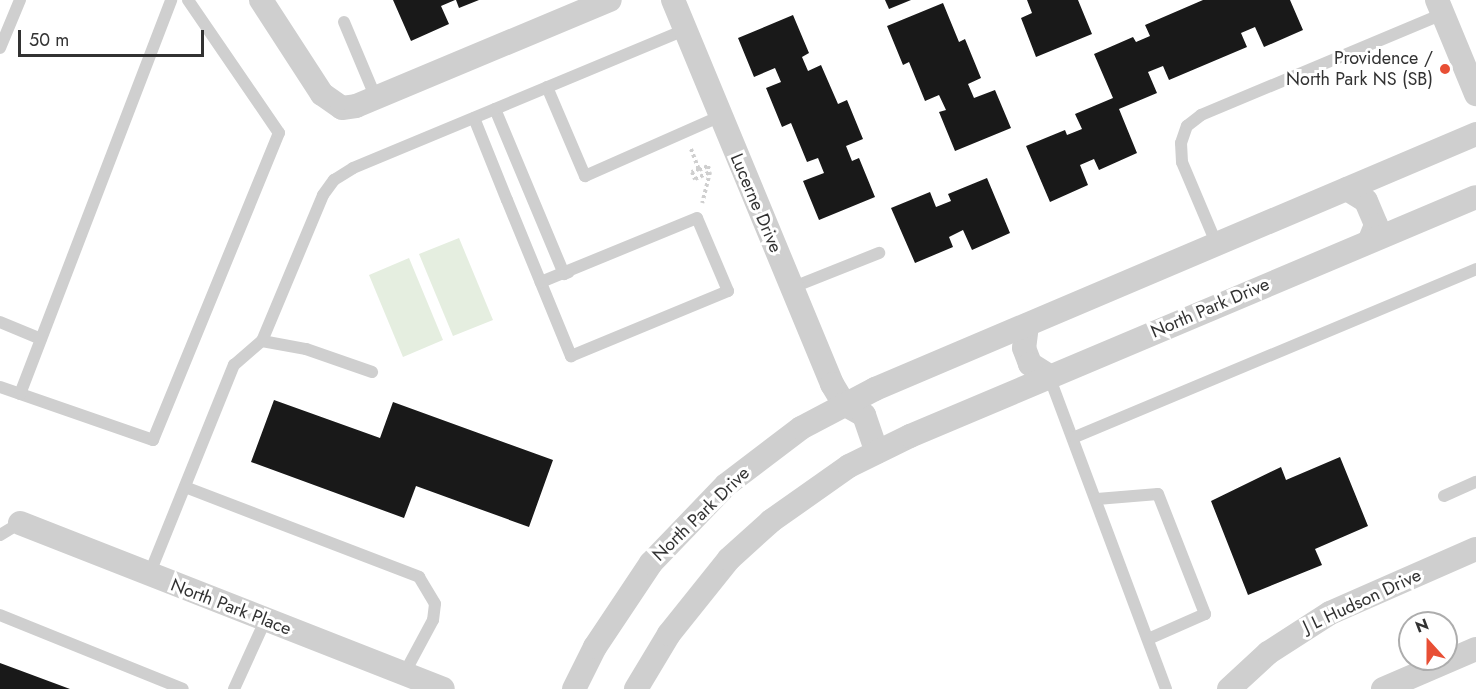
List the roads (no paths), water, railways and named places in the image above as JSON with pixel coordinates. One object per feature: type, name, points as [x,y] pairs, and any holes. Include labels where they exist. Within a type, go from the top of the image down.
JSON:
[{"type":"street","points":[[261,0],[332,104],[342,108],[356,106],[376,98],[610,0]]},
{"type":"street","name":"Lucerne Drive","points":[[674,0],[719,117],[791,288],[844,404]]},
{"type":"street","points":[[1440,7],[1476,94]]},
{"type":"street","name":"North Park Drive","points":[[574,689],[621,605],[651,563],[686,523],[761,456],[844,404],[1476,134]]},
{"type":"street","points":[[1347,189],[1366,201],[1376,225],[1370,240]]},
{"type":"street","name":"North Park Drive","points":[[636,689],[669,634],[729,559],[816,487],[877,452],[1049,376],[1476,196]]},
{"type":"street","points":[[1027,325],[1024,348],[1030,364],[1049,376]]},
{"type":"street","points":[[844,404],[864,415],[877,452]]},
{"type":"street","name":"North Park Place","points":[[10,529],[149,575],[443,689]]},
{"type":"street","name":"J L Hudson Drive","points":[[1229,689],[1268,653],[1314,622],[1476,549]]},
{"type":"street","points":[[1383,689],[1411,682],[1476,649]]},
{"type":"lane","points":[[0,48],[20,0]]},
{"type":"lane","points":[[20,394],[171,0]]},
{"type":"lane","points":[[0,387],[153,440],[279,133],[188,0]]},
{"type":"lane","points":[[1217,245],[1182,162],[1181,143],[1187,126],[1201,115],[1440,7]]},
{"type":"lane","points":[[344,22],[376,98]]},
{"type":"lane","points":[[149,575],[234,365],[262,341],[323,195],[334,180],[495,109],[684,30]]},
{"type":"lane","points":[[547,87],[585,176],[719,117]]},
{"type":"lane","points":[[495,109],[564,274]]},
{"type":"lane","points":[[474,118],[571,356],[728,291],[698,219]]},
{"type":"lane","points":[[541,282],[698,219]]},
{"type":"lane","points":[[698,219],[727,291],[571,355],[542,284],[698,219]]},
{"type":"lane","points":[[791,288],[879,253]]},
{"type":"lane","points":[[1075,436],[1476,269]]},
{"type":"lane","points":[[0,322],[41,339]]},
{"type":"lane","points":[[262,341],[306,349],[372,372]]},
{"type":"lane","points":[[1049,376],[1075,436],[1166,689]]},
{"type":"lane","points":[[1444,496],[1476,482]]},
{"type":"lane","points":[[185,487],[418,577],[435,604],[434,620],[404,674]]},
{"type":"lane","points":[[1098,499],[1158,494],[1205,614],[1148,639]]},
{"type":"lane","points":[[0,615],[183,689]]},
{"type":"lane","points":[[234,689],[264,621]]},
{"type":"place","name":"Providence / North Park NS (SB)","points":[[1445,69]]}]
